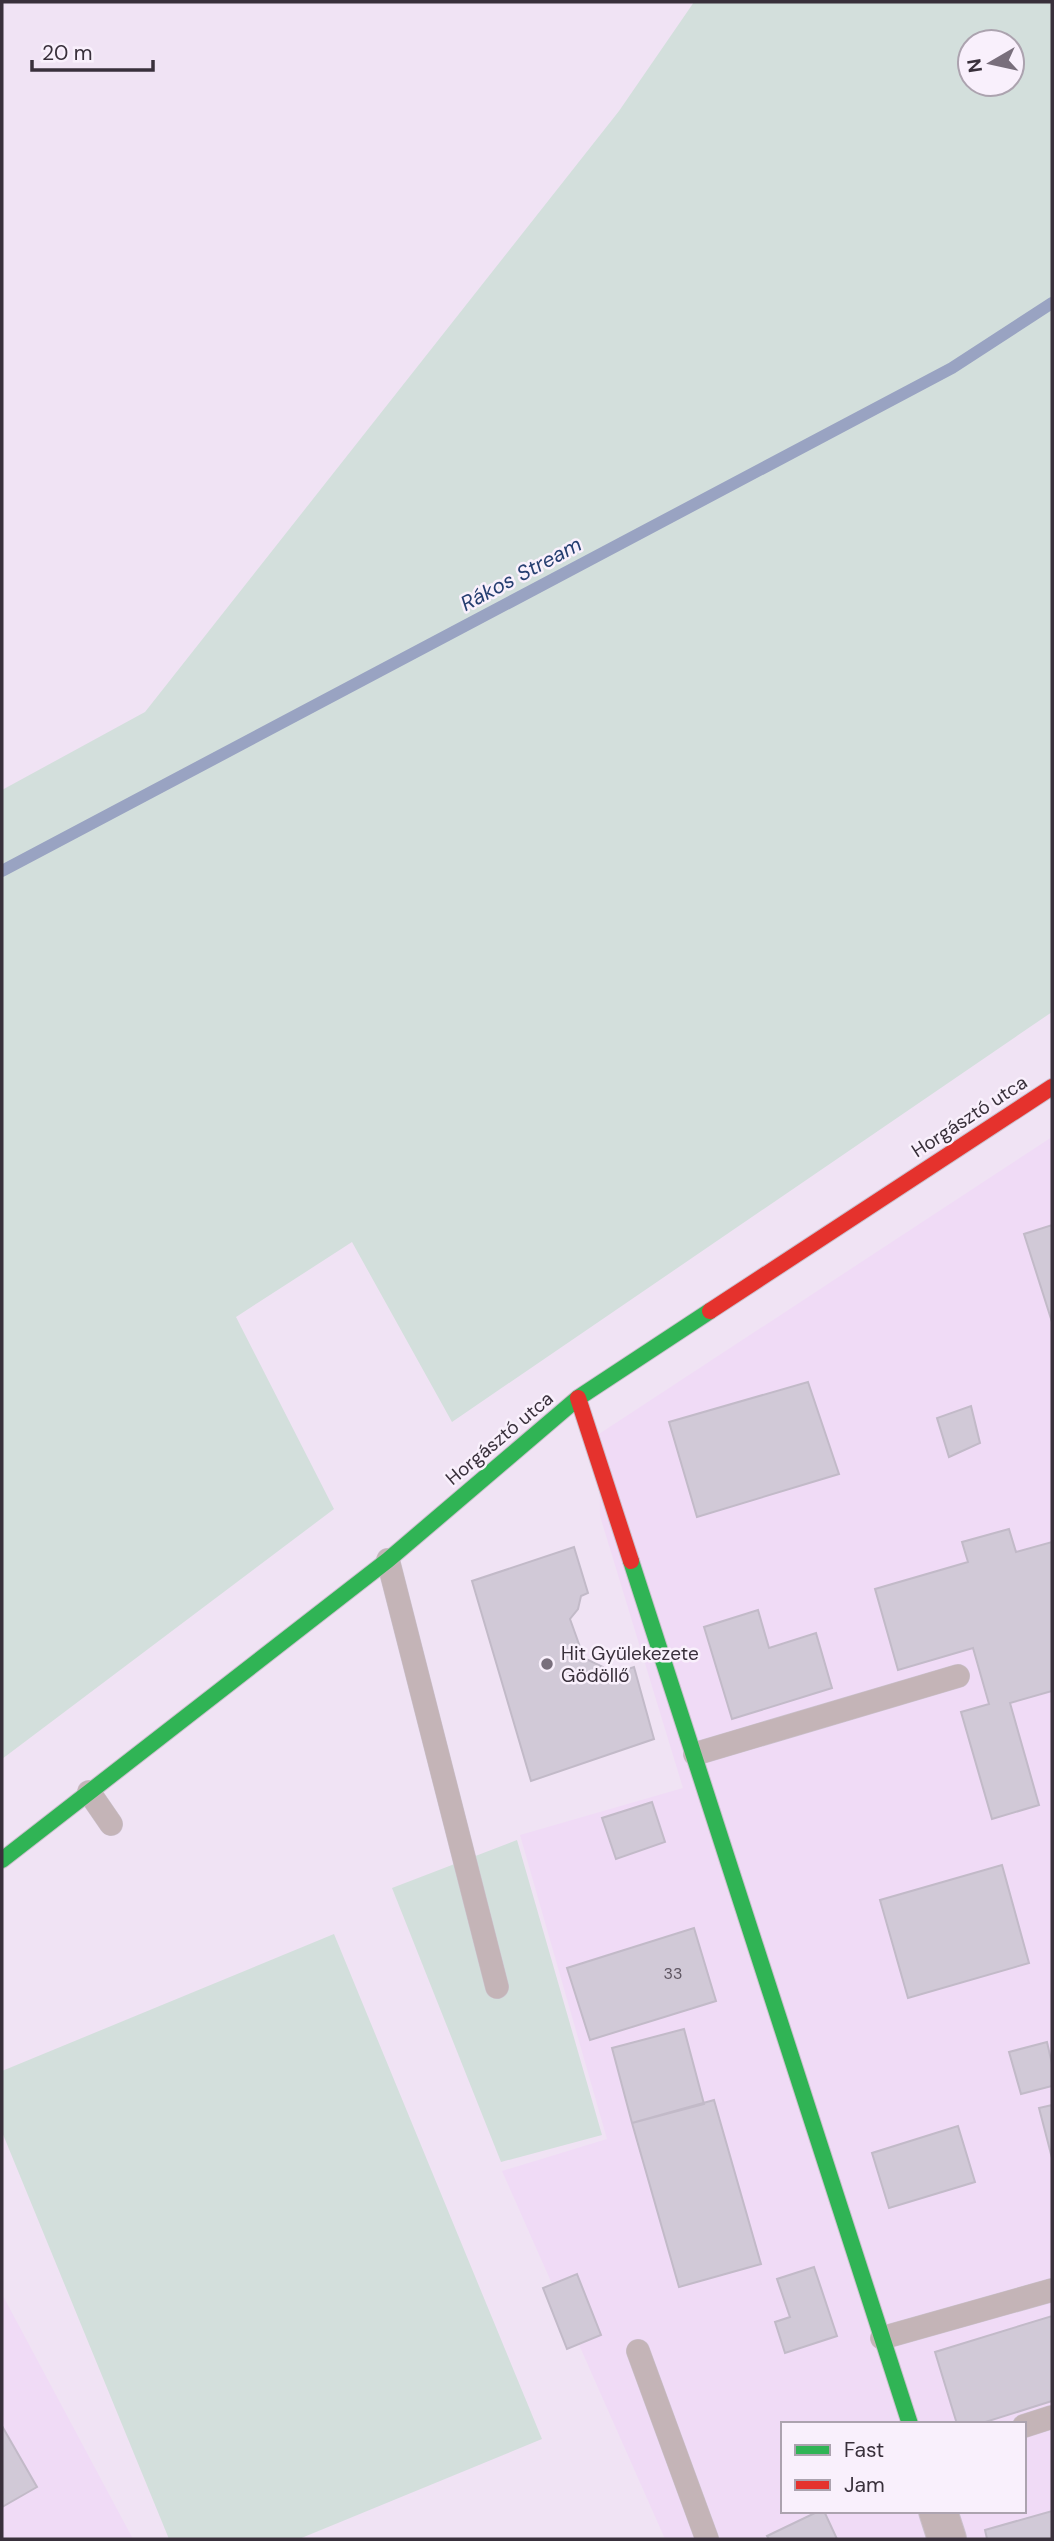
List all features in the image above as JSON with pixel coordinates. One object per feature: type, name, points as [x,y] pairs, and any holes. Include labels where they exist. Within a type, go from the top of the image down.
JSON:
[{"type":"street","name":"Horgásztó utca","points":[[2,1860],[388,1560],[578,1398],[1052,1087]]},
{"type":"street","points":[[578,1398],[909,2422]]},
{"type":"street","points":[[939,2513],[947,2539]]},
{"type":"lane","points":[[388,1560],[497,1987]]},
{"type":"lane","points":[[695,1754],[958,1676]]},
{"type":"lane","points":[[89,1792],[111,1824]]},
{"type":"lane","points":[[883,2339],[1052,2290]]},
{"type":"lane","points":[[638,2351],[707,2539]]},
{"type":"lane","points":[[1026,2425],[1052,2417]]},
{"type":"shaded area","points":[[694,2],[1052,2],[1052,1012],[452,1422],[352,1242],[236,1317],[334,1509],[2,1759],[2,790],[145,712],[619,111]]},
{"type":"shaded area","points":[[1052,1137],[1052,2539],[665,2539],[502,2171],[607,2139],[520,1835],[683,1788],[600,1516],[599,1434]]},
{"type":"shaded area","points":[[517,1840],[602,2135],[501,2162],[392,1888]]},
{"type":"shaded area","points":[[334,1934],[542,2439],[299,2539],[169,2539],[2,2132],[2,2071]]},
{"type":"shaded area","points":[[2,2294],[133,2539],[2,2539]]},
{"type":"building","points":[[1052,1225],[1052,1322],[1024,1234]]},
{"type":"building","points":[[808,1382],[839,1474],[697,1517],[669,1422]]},
{"type":"building","points":[[971,1406],[980,1443],[949,1457],[937,1418]]},
{"type":"building","points":[[1009,1529],[1016,1552],[1052,1542],[1052,1691],[1010,1703],[1039,1805],[992,1819],[961,1712],[989,1704],[973,1648],[898,1670],[875,1589],[968,1562],[962,1542]]},
{"type":"building","name":"Hit Gyülekezete Gödöllő","points":[[574,1547],[588,1593],[581,1596],[578,1609],[570,1619],[584,1658],[603,1667],[610,1675],[634,1667],[654,1739],[531,1781],[472,1581]]},
{"type":"building","points":[[758,1610],[769,1648],[816,1633],[832,1688],[732,1719],[704,1627]]},
{"type":"building","points":[[652,1802],[665,1842],[616,1859],[602,1818]]},
{"type":"building","points":[[1002,1865],[1029,1963],[908,1998],[880,1900]]},
{"type":"building","points":[[694,1928],[716,2001],[590,2040],[567,1968]]},
{"type":"building","points":[[684,2029],[704,2104],[632,2123],[612,2048]]},
{"type":"building","points":[[1047,2042],[1052,2064],[1052,2086],[1021,2094],[1009,2052]]},
{"type":"building","points":[[714,2100],[761,2264],[679,2287],[632,2123]]},
{"type":"building","points":[[1052,2105],[1052,2158],[1039,2108]]},
{"type":"building","points":[[958,2126],[975,2182],[889,2208],[872,2153]]},
{"type":"building","points":[[814,2267],[837,2336],[785,2353],[775,2322],[790,2317],[777,2279]]},
{"type":"building","points":[[577,2274],[601,2335],[567,2349],[543,2288]]},
{"type":"building","points":[[1052,2316],[1052,2401],[985,2422],[956,2422],[935,2352]]},
{"type":"building","points":[[2,2426],[37,2487],[2,2507]]},
{"type":"building","points":[[1052,2511],[1052,2539],[987,2539],[985,2530]]},
{"type":"building","points":[[815,2513],[825,2513],[837,2539],[769,2539],[767,2536]]},
{"type":"waterway","name":"Rákos Stream","points":[[2,871],[952,368],[1052,303]]},
{"type":"traffic: fast","points":[[2,1860],[388,1560],[578,1398],[710,1311]]},
{"type":"traffic: fast","points":[[631,1561],[909,2422]]},
{"type":"traffic: jam","points":[[710,1311],[1052,1087]]},
{"type":"traffic: jam","points":[[578,1398],[631,1561]]},
{"type":"place","name":"Hit Gyülekezete Gödöllő","points":[[547,1664]]}]
